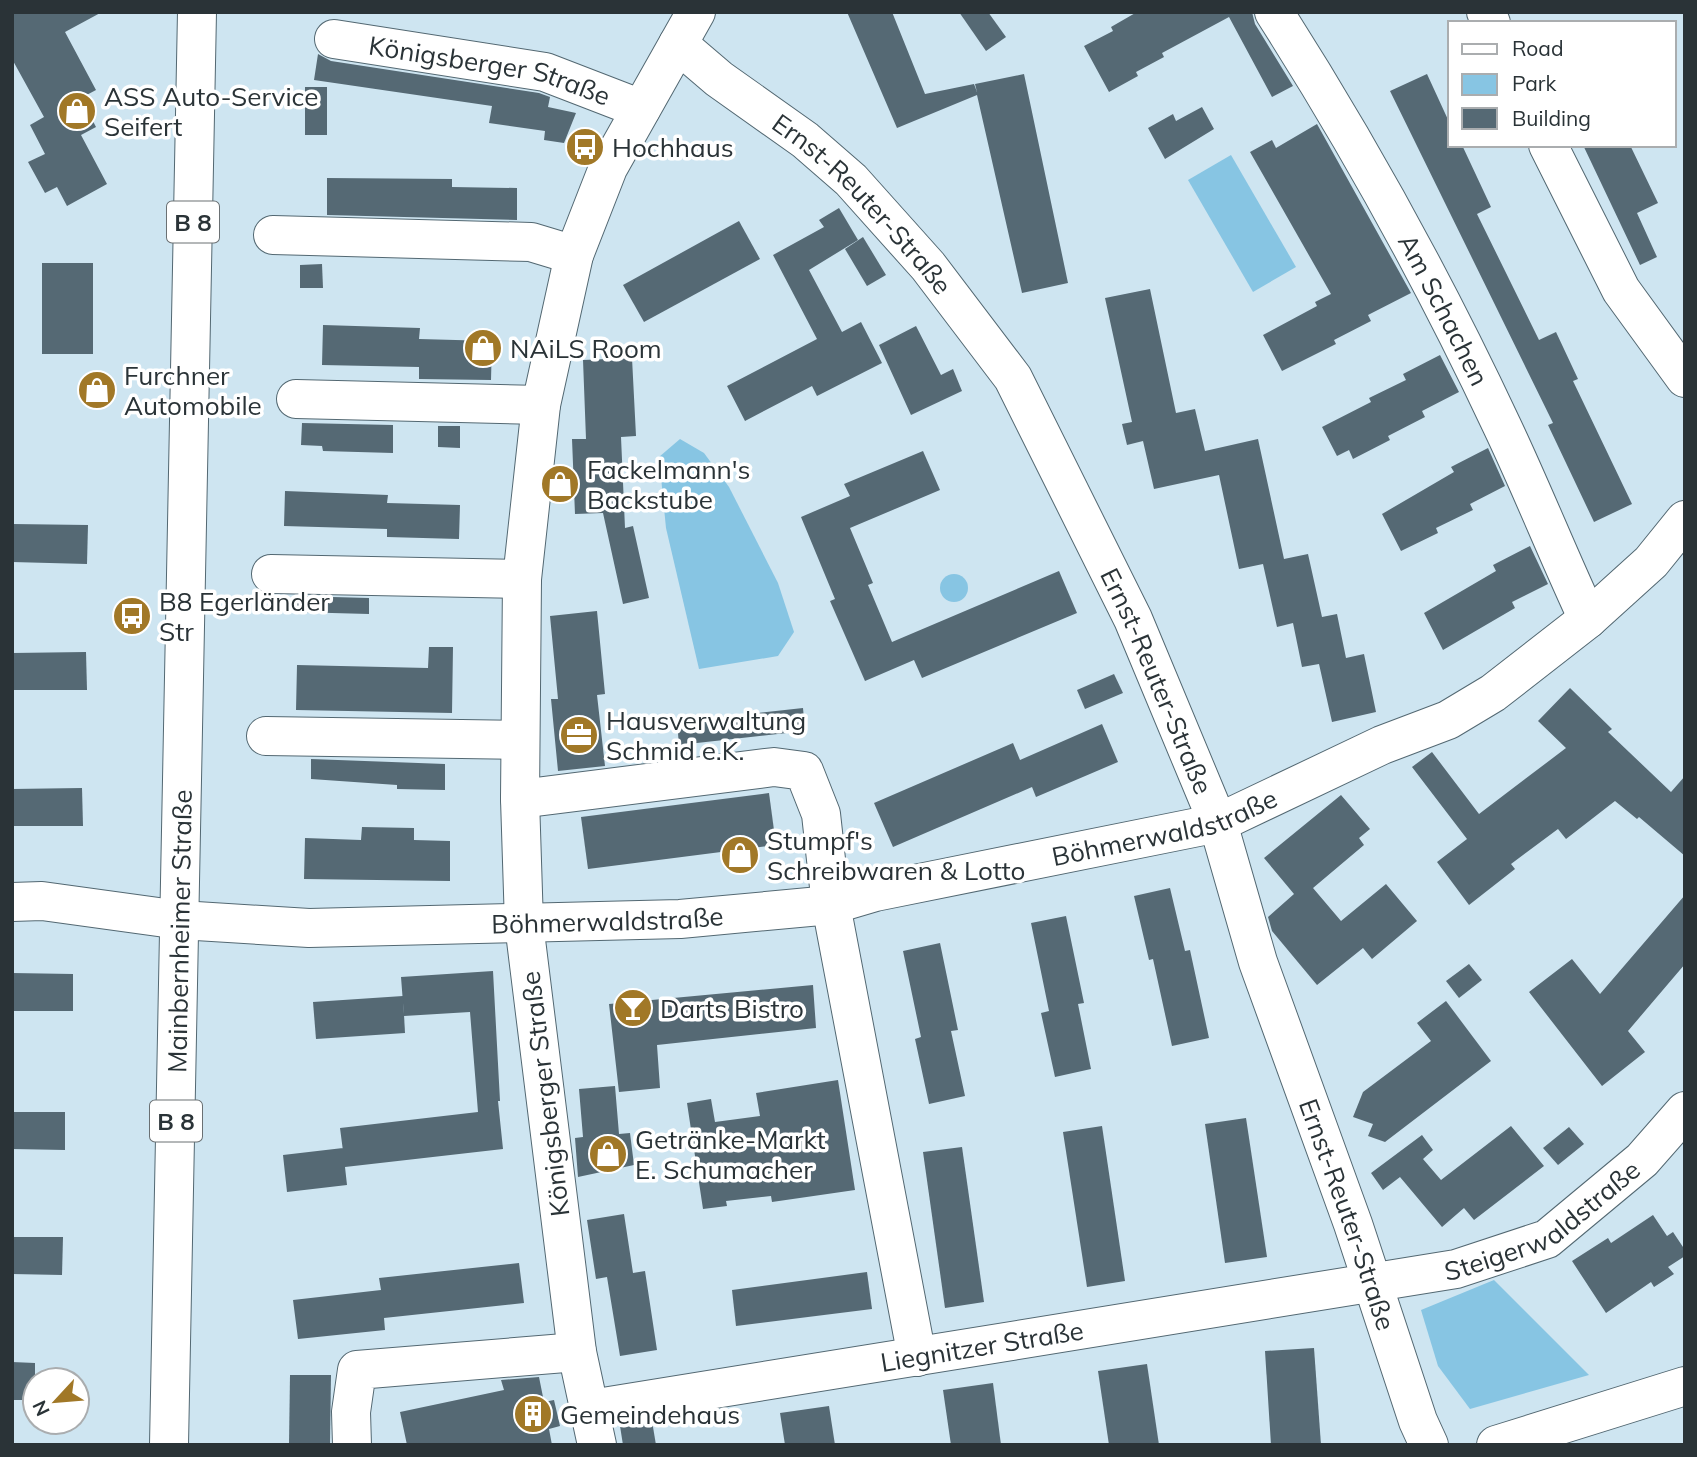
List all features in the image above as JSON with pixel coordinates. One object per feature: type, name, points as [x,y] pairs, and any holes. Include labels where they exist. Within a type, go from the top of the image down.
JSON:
[{"type":"street","name":"Mainbernheimer Straße","points":[[169,1445],[197,12]]},
{"type":"street","name":"Am Schachen","points":[[1274,12],[1339,115],[1408,237],[1503,427],[1588,620]]},
{"type":"street","name":"Königsberger Straße","points":[[594,1427],[577,1352],[524,924],[519,740],[522,579],[541,405],[574,255],[608,168],[687,28]]},
{"type":"street","name":"Ernst-Reuter-Straße","points":[[687,28],[719,79],[805,140],[851,180],[928,266],[1013,378],[1133,618],[1218,823],[1258,962],[1374,1284],[1418,1421],[1429,1445]]},
{"type":"street","name":"Königsberger Straße","points":[[334,38],[545,72],[641,109]]},
{"type":"street","points":[[1549,147],[1621,290],[1685,378]]},
{"type":"street","points":[[273,235],[531,242],[574,255]]},
{"type":"street","points":[[296,399],[541,405]]},
{"type":"street","name":"Böhmerwaldstraße","points":[[12,902],[42,901],[180,920],[309,928],[681,919],[831,905],[875,892],[1218,823],[1382,745],[1448,720],[1493,694],[1588,620],[1651,562],[1685,520]]},
{"type":"street","points":[[271,575],[522,579]]},
{"type":"street","points":[[266,736],[519,740]]},
{"type":"street","points":[[520,799],[774,767],[804,771],[821,814],[831,905],[917,1357]]},
{"type":"street","name":"Steigerwaldstraße","points":[[1374,1284],[1456,1269],[1547,1239],[1642,1160],[1685,1111]]},
{"type":"street","name":"Liegnitzer Straße","points":[[594,1427],[917,1357],[1374,1284]]},
{"type":"street","points":[[352,1445],[351,1412],[357,1370],[577,1352]]},
{"type":"street","points":[[1496,1445],[1685,1387]]},
{"type":"green space","points":[[1231,155],[1296,267],[1253,292],[1188,180]]},
{"type":"green space","points":[[680,439],[704,453],[729,487],[778,583],[794,632],[778,656],[699,669],[666,528],[659,457]]},
{"type":"green space","points":[[954,574],[964,578],[968,588],[964,598],[954,602],[944,598],[940,588],[944,578]]},
{"type":"green space","points":[[1494,1280],[1589,1375],[1470,1409],[1438,1366],[1421,1310]]},
{"type":"building","points":[[12,12],[102,12],[65,32],[96,90],[81,98],[96,127],[81,135],[107,184],[67,206],[57,187],[45,193],[28,162],[45,154],[30,125],[44,117],[12,59]]},
{"type":"building","points":[[847,12],[892,12],[925,94],[974,84],[977,92],[975,84],[1024,74],[1068,283],[1022,293],[977,95],[897,128]]},
{"type":"building","points":[[959,12],[988,12],[1006,37],[986,51]]},
{"type":"building","points":[[1137,12],[1252,12],[1255,24],[1293,86],[1272,97],[1229,17],[1162,53],[1164,57],[1136,72],[1138,76],[1109,92],[1084,46],[1113,31],[1111,27]]},
{"type":"building","points":[[318,54],[331,61],[539,93],[550,97],[548,107],[576,113],[564,143],[544,140],[545,131],[489,123],[492,106],[314,80]]},
{"type":"building","points":[[1427,74],[1448,120],[1448,147],[1463,147],[1491,207],[1477,214],[1539,340],[1556,332],[1578,379],[1573,381],[1632,504],[1594,522],[1548,425],[1553,423],[1390,91]]},
{"type":"building","points":[[305,87],[327,87],[327,135],[305,135]]},
{"type":"building","points":[[1202,107],[1214,129],[1165,159],[1148,128],[1173,114],[1176,121]]},
{"type":"building","points":[[1317,124],[1411,293],[1368,315],[1371,321],[1334,340],[1336,344],[1282,371],[1263,335],[1317,306],[1315,302],[1331,294],[1250,152],[1272,140],[1276,148]]},
{"type":"building","points":[[1584,147],[1631,147],[1658,203],[1637,213],[1657,257],[1640,265]]},
{"type":"building","points":[[327,178],[452,179],[452,187],[517,188],[517,220],[327,215]]},
{"type":"building","points":[[839,208],[858,240],[809,270],[842,332],[861,322],[882,363],[817,396],[812,386],[745,421],[727,386],[817,339],[773,255],[824,227],[819,220]]},
{"type":"building","points":[[739,221],[760,259],[644,322],[623,285]]},
{"type":"building","points":[[863,237],[886,275],[867,286],[845,249]]},
{"type":"building","points":[[42,263],[93,263],[93,354],[42,354]]},
{"type":"building","points":[[322,264],[323,288],[300,288],[300,265]]},
{"type":"building","points":[[1150,289],[1176,413],[1195,409],[1205,451],[1258,439],[1284,559],[1308,554],[1322,617],[1337,614],[1346,658],[1364,654],[1376,712],[1332,722],[1319,664],[1302,667],[1293,623],[1277,627],[1263,564],[1239,569],[1219,475],[1154,489],[1143,441],[1127,445],[1122,424],[1132,422],[1105,298]]},
{"type":"building","points":[[323,325],[420,328],[419,339],[492,341],[491,380],[419,379],[419,367],[322,365]]},
{"type":"building","points":[[916,326],[941,375],[953,369],[962,391],[911,415],[879,345]]},
{"type":"building","points":[[1440,355],[1459,392],[1422,411],[1425,417],[1388,436],[1390,440],[1353,459],[1349,450],[1337,456],[1322,427],[1371,402],[1369,398],[1406,380],[1403,374]]},
{"type":"building","points":[[632,358],[636,436],[621,437],[625,528],[633,526],[649,598],[623,604],[603,513],[575,514],[572,439],[586,439],[583,360]]},
{"type":"building","points":[[302,423],[393,425],[393,453],[323,451],[322,446],[301,445]]},
{"type":"building","points":[[438,426],[460,426],[460,448],[438,447]]},
{"type":"building","points":[[1488,448],[1505,486],[1470,504],[1473,510],[1436,528],[1438,533],[1401,551],[1382,514],[1454,472],[1451,467]]},
{"type":"building","points":[[923,451],[940,490],[850,528],[873,583],[868,585],[892,642],[1059,571],[1077,613],[922,678],[914,660],[865,681],[830,601],[835,599],[801,517],[850,496],[844,484]]},
{"type":"building","points":[[285,491],[388,495],[387,503],[460,505],[459,539],[387,537],[387,529],[284,526]]},
{"type":"building","points":[[12,524],[88,525],[87,564],[12,562]]},
{"type":"building","points":[[1530,546],[1548,584],[1512,602],[1515,608],[1443,650],[1424,613],[1496,571],[1493,565]]},
{"type":"building","points":[[296,596],[369,598],[369,614],[295,612]]},
{"type":"building","points":[[597,611],[605,694],[597,695],[605,766],[558,771],[551,699],[558,699],[550,616]]},
{"type":"building","points":[[429,647],[453,647],[452,713],[296,710],[297,665],[428,668]]},
{"type":"building","points":[[86,652],[87,690],[12,690],[12,653]]},
{"type":"building","points":[[1114,674],[1123,693],[1085,709],[1077,690]]},
{"type":"building","points":[[1570,688],[1612,729],[1608,732],[1671,792],[1685,776],[1685,856],[1639,817],[1637,819],[1615,801],[1566,839],[1558,829],[1511,864],[1515,869],[1469,905],[1437,862],[1467,839],[1412,767],[1432,752],[1479,814],[1566,748],[1538,721]]},
{"type":"building","points":[[803,708],[805,731],[679,745],[677,722]]},
{"type":"building","points":[[1102,724],[1118,762],[1036,797],[1032,787],[893,847],[874,803],[1013,743],[1020,760]]},
{"type":"building","points":[[311,759],[445,764],[445,790],[397,789],[397,785],[311,779]]},
{"type":"building","points":[[82,788],[83,826],[12,826],[12,789]]},
{"type":"building","points":[[769,793],[776,845],[588,869],[581,817]]},
{"type":"building","points":[[1341,795],[1370,829],[1359,838],[1364,845],[1313,888],[1341,921],[1386,884],[1417,921],[1372,959],[1363,948],[1317,985],[1272,931],[1268,917],[1294,894],[1264,858]]},
{"type":"building","points":[[362,827],[414,828],[414,840],[450,841],[450,881],[304,879],[305,838],[361,840]]},
{"type":"building","points":[[1170,888],[1185,951],[1190,950],[1209,1038],[1172,1046],[1153,959],[1149,960],[1134,896]]},
{"type":"building","points":[[1685,895],[1685,964],[1628,1031],[1645,1052],[1602,1086],[1529,992],[1572,959],[1600,994]]},
{"type":"building","points":[[1066,916],[1084,1003],[1078,1004],[1091,1069],[1055,1077],[1041,1013],[1049,1011],[1031,923]]},
{"type":"building","points":[[940,943],[958,1030],[951,1031],[965,1096],[929,1104],[915,1039],[921,1037],[903,951]]},
{"type":"building","points":[[1469,964],[1482,980],[1459,998],[1446,981]]},
{"type":"building","points":[[493,971],[498,1101],[503,1149],[345,1167],[347,1185],[287,1192],[283,1155],[343,1148],[340,1128],[478,1112],[470,1012],[404,1016],[401,977]]},
{"type":"building","points":[[12,973],[73,974],[73,1011],[12,1011]]},
{"type":"building","points":[[813,985],[816,1028],[657,1045],[660,1088],[619,1092],[609,1004]]},
{"type":"building","points":[[403,996],[405,1033],[316,1039],[313,1002]]},
{"type":"building","points":[[1446,1001],[1491,1061],[1385,1142],[1368,1136],[1373,1124],[1353,1117],[1363,1092],[1431,1041],[1417,1023]]},
{"type":"building","points":[[838,1080],[855,1190],[772,1202],[771,1196],[726,1201],[727,1206],[703,1209],[687,1103],[711,1099],[715,1122],[760,1116],[756,1093]]},
{"type":"building","points":[[615,1086],[619,1134],[630,1133],[634,1165],[578,1177],[575,1138],[583,1137],[579,1089]]},
{"type":"building","points":[[12,1112],[65,1112],[65,1150],[12,1149]]},
{"type":"building","points":[[1246,1118],[1267,1257],[1225,1263],[1205,1124]]},
{"type":"building","points":[[1102,1126],[1125,1281],[1087,1287],[1063,1132]]},
{"type":"building","points":[[1511,1126],[1544,1166],[1474,1220],[1464,1208],[1442,1227],[1400,1177],[1383,1190],[1371,1173],[1422,1135],[1433,1150],[1423,1159],[1441,1180]]},
{"type":"building","points":[[1569,1127],[1584,1144],[1558,1165],[1543,1148]]},
{"type":"building","points":[[962,1147],[984,1302],[945,1308],[923,1152]]},
{"type":"building","points":[[624,1214],[633,1273],[645,1271],[657,1350],[620,1356],[607,1277],[596,1279],[587,1220]]},
{"type":"building","points":[[1653,1215],[1667,1236],[1673,1232],[1685,1250],[1685,1256],[1668,1267],[1674,1274],[1654,1287],[1651,1282],[1606,1313],[1572,1261],[1608,1238],[1611,1243]]},
{"type":"building","points":[[12,1237],[63,1237],[62,1275],[12,1274]]},
{"type":"building","points":[[519,1263],[524,1303],[384,1318],[385,1330],[298,1339],[293,1300],[381,1290],[379,1278]]},
{"type":"building","points":[[867,1272],[872,1309],[736,1326],[732,1290]]},
{"type":"building","points":[[1314,1348],[1321,1445],[1271,1445],[1265,1351]]},
{"type":"building","points":[[12,1362],[35,1363],[35,1366],[21,1366],[21,1400],[12,1400]]},
{"type":"building","points":[[1147,1364],[1159,1445],[1109,1445],[1098,1371]]},
{"type":"building","points":[[290,1375],[331,1375],[330,1445],[289,1445]]},
{"type":"building","points":[[539,1377],[544,1402],[554,1400],[560,1426],[549,1429],[552,1445],[407,1445],[400,1412],[504,1390],[501,1380]]},
{"type":"building","points":[[993,1383],[1001,1445],[951,1445],[943,1390]]},
{"type":"building","points":[[829,1406],[835,1445],[785,1445],[780,1413]]},
{"type":"building","points":[[652,1421],[656,1445],[623,1445],[620,1426]]},
{"type":"place","name":"ASS Auto-Service Seifert","points":[[77,111]]},
{"type":"place","name":"Hochhaus","points":[[585,147]]},
{"type":"place","name":"NAiLS Room","points":[[483,348]]},
{"type":"place","name":"Furchner Automobile","points":[[97,390]]},
{"type":"place","name":"Fackelmann's Backstube","points":[[560,484]]},
{"type":"place","name":"B8 Egerländer Str","points":[[132,616]]},
{"type":"place","name":"Hausverwaltung Schmid e.K.","points":[[579,735]]},
{"type":"place","name":"Stumpf's Schreibwaren & Lotto","points":[[740,855]]},
{"type":"place","name":"Darts Bistro","points":[[633,1008]]},
{"type":"place","name":"Getränke-Markt E. Schumacher","points":[[608,1154]]},
{"type":"place","name":"Gemeindehaus","points":[[533,1414]]}]
